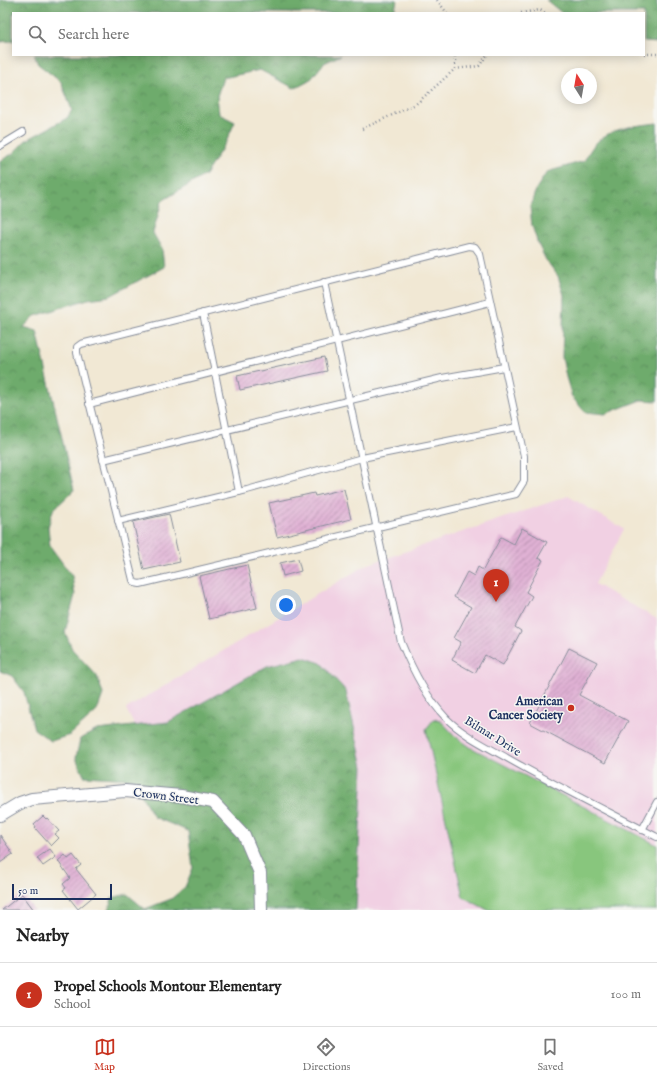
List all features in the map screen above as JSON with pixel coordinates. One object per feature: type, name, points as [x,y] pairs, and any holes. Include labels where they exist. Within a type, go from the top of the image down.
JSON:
[{"type":"street","name":"Crown Street","points":[[0,815],[20,803],[32,799],[125,791],[181,796],[213,802],[244,835],[260,873],[261,910]]},
{"type":"lane","points":[[0,146],[23,132]]},
{"type":"lane","points":[[469,246],[475,247],[480,254],[490,302],[524,456],[524,481],[516,494],[140,584],[135,583],[89,404],[77,353],[77,347],[82,344],[469,246]]},
{"type":"lane","name":"Bilmar Drive","points":[[324,282],[401,642],[410,665],[428,694],[446,718],[469,736],[514,762],[657,837]]},
{"type":"lane","points":[[89,404],[490,302]]},
{"type":"lane","points":[[203,313],[239,492]]},
{"type":"lane","points":[[103,460],[442,378],[504,367]]},
{"type":"lane","points":[[118,521],[239,492],[362,458],[517,427]]},
{"type":"lane","points":[[642,830],[657,802]]},
{"type":"path","points":[[437,0],[446,12]]},
{"type":"path","points":[[527,12],[540,10],[543,12]]},
{"type":"path","points":[[645,54],[657,54]]},
{"type":"path","points":[[455,56],[455,69]]},
{"type":"path","points":[[362,128],[416,104],[455,69],[479,66],[486,56]]},
{"type":"shaded area","points":[[568,496],[624,529],[595,584],[657,619],[657,910],[228,910],[126,709],[366,565]]},
{"type":"green space","points":[[0,0],[397,0],[394,12],[12,12],[12,41],[0,42]]},
{"type":"green space","points":[[546,0],[657,0],[657,43],[645,42],[645,12],[561,12]]},
{"type":"green space","points":[[34,56],[339,56],[324,63],[311,79],[294,88],[260,70],[223,78],[217,96],[219,114],[235,122],[226,142],[205,175],[162,201],[153,233],[162,249],[164,267],[110,296],[88,299],[35,316],[24,327],[37,331],[74,490],[53,510],[48,527],[50,546],[72,576],[75,595],[65,632],[72,649],[97,676],[103,694],[97,711],[70,735],[51,741],[34,729],[24,692],[12,676],[0,671],[0,161],[12,154],[25,141],[67,118],[72,110],[61,82],[38,64]]},
{"type":"green space","points":[[657,123],[657,401],[641,400],[605,414],[585,412],[572,397],[562,357],[564,295],[558,276],[546,260],[538,244],[532,226],[530,207],[536,189],[547,172],[584,161],[594,145],[608,134],[623,128]]},
{"type":"green space","points":[[303,657],[321,663],[346,691],[363,767],[356,910],[109,910],[112,898],[127,894],[145,909],[171,899],[185,887],[193,868],[188,831],[154,817],[132,779],[84,776],[76,758],[80,739],[97,730],[168,722],[267,666]]},
{"type":"green space","points":[[434,719],[440,720],[455,736],[470,747],[657,845],[657,910],[488,910],[463,897],[426,729]]},
{"type":"building","points":[[324,357],[327,371],[240,390],[237,376]]},
{"type":"building","points":[[344,489],[351,519],[277,537],[269,503],[314,493],[315,496]]},
{"type":"building","points":[[169,514],[180,562],[144,570],[133,522]]},
{"type":"building","points":[[522,528],[547,542],[538,558],[543,560],[526,592],[532,596],[515,627],[521,631],[503,665],[485,655],[475,673],[452,660],[461,642],[454,638],[471,607],[454,597],[467,572],[474,576],[478,567],[483,570],[501,537],[514,544]]},
{"type":"building","points":[[298,559],[301,571],[283,576],[280,563]]},
{"type":"building","points":[[247,565],[257,608],[209,619],[199,576]]},
{"type":"building","name":"American Cancer Society","points":[[569,648],[597,662],[579,695],[628,721],[605,763],[530,723]]},
{"type":"building","points":[[43,816],[46,819],[47,818],[59,831],[55,834],[59,838],[51,846],[35,828],[36,827],[34,824]]},
{"type":"building","points":[[0,835],[13,854],[0,863]]},
{"type":"building","points":[[50,849],[56,857],[43,866],[37,858]]},
{"type":"building","points":[[65,855],[68,859],[73,855],[81,865],[76,869],[96,894],[78,909],[63,890],[66,888],[63,884],[70,878],[58,861]]},
{"type":"building","points":[[22,894],[34,910],[2,910]]},
{"type":"place","name":"Propel Schools Montour Elementary","points":[[496,602]]},
{"type":"place","name":"American Cancer Society","points":[[571,708]]}]
